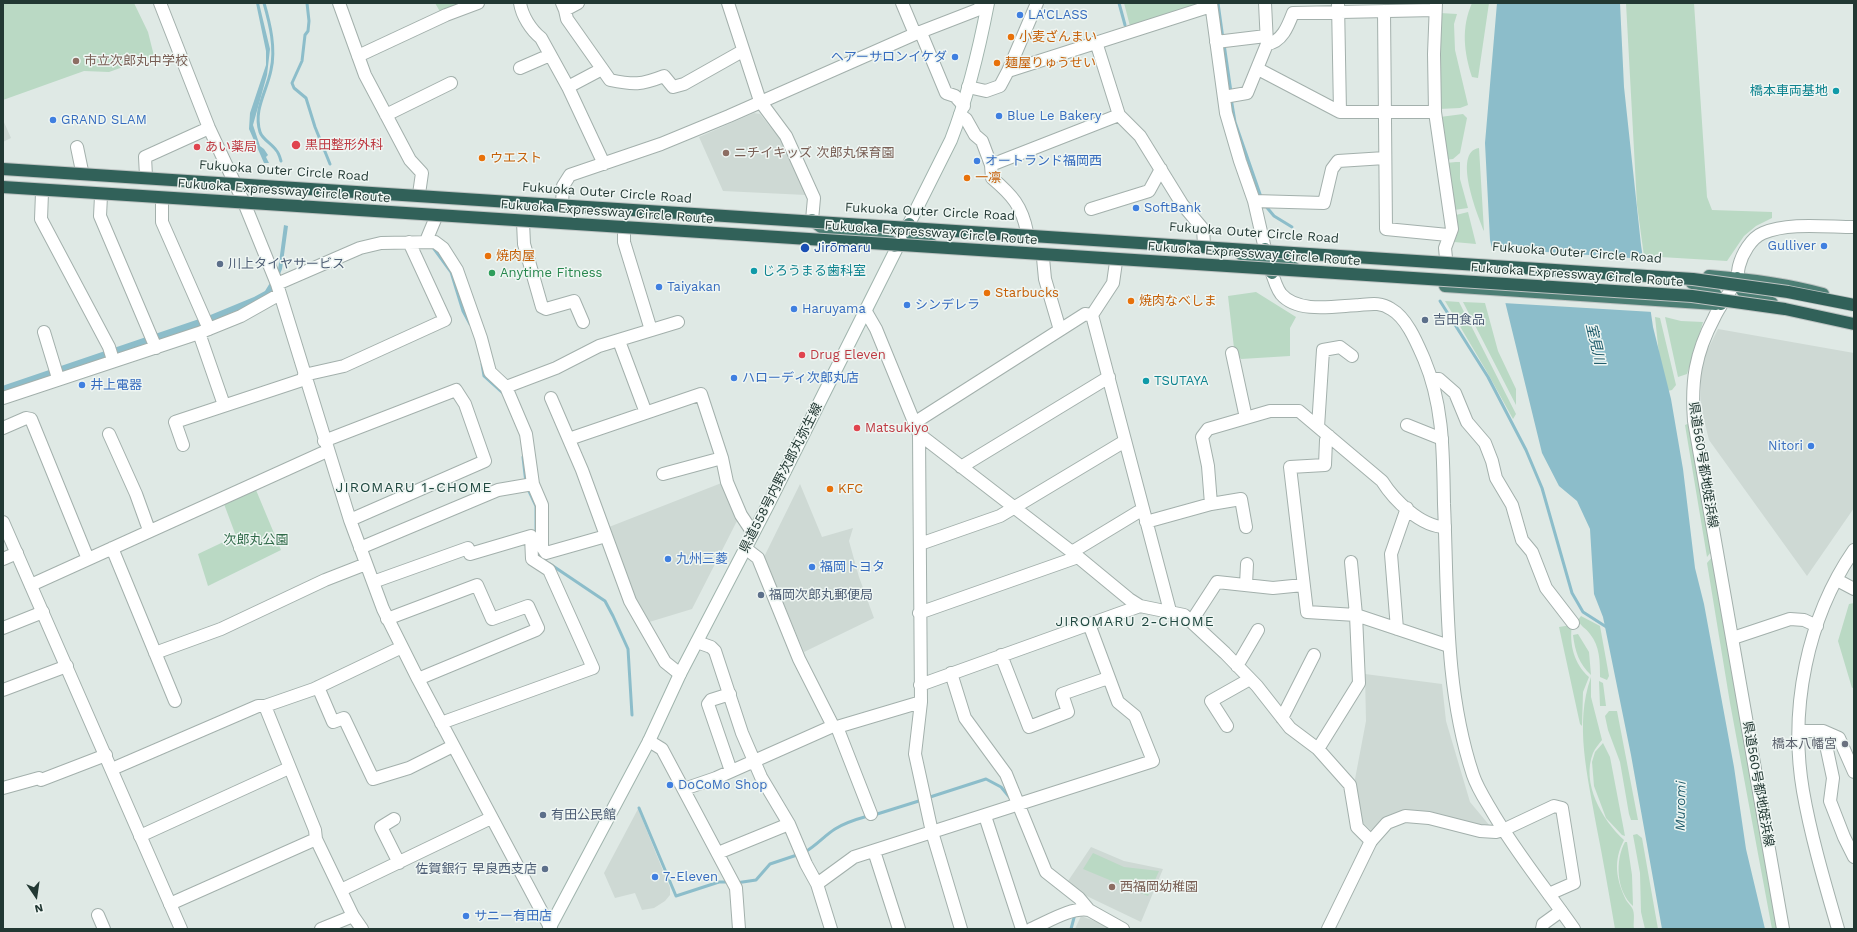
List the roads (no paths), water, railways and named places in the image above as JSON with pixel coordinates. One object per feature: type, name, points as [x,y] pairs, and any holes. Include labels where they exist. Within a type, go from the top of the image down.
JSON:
[{"type":"highway","name":"Fukuoka Outer Circle Road","points":[[3,166],[812,220],[909,224],[1265,248],[1461,259],[1610,270],[1636,278],[1737,278],[1806,289],[1854,304]]},
{"type":"highway","name":"Fukuoka Expressway Circle Route","points":[[3,169],[1694,279],[1788,292],[1854,304]]},
{"type":"highway","points":[[3,189],[523,222],[1721,304],[1804,317],[1854,328]]},
{"type":"highway","name":"Fukuoka Expressway Circle Route","points":[[3,189],[1692,296],[1785,309],[1854,324]]},
{"type":"highway","points":[[812,220],[832,234],[879,236],[890,240],[896,248]]},
{"type":"highway","points":[[909,224],[913,239],[925,244],[999,249],[1019,256]]},
{"type":"highway","points":[[1204,244],[1218,252],[1253,255],[1264,262],[1272,273]]},
{"type":"highway","points":[[1265,248],[1278,264],[1292,267],[1353,271],[1369,280]]},
{"type":"highway","points":[[1674,278],[1702,284],[1713,289],[1721,304]]},
{"type":"highway","points":[[1737,278],[1740,290],[1747,297],[1788,307],[1804,317]]},
{"type":"street","points":[[160,3],[209,128],[245,205],[279,289],[326,446],[350,520],[387,619],[550,928]]},
{"type":"street","points":[[339,3],[365,75],[410,160],[422,173],[419,194]]},
{"type":"street","points":[[358,56],[478,3]]},
{"type":"street","points":[[520,3],[521,10],[550,55],[568,87],[604,164]]},
{"type":"street","points":[[578,3],[563,6],[567,19],[610,80],[631,85],[664,76],[673,87],[684,84],[739,53],[744,52]]},
{"type":"street","points":[[728,3],[760,101],[786,136],[814,198],[812,220]]},
{"type":"street","points":[[902,3],[946,93],[954,96],[966,119],[976,135],[982,141],[991,164],[992,178],[1011,194],[1025,219],[1027,232]]},
{"type":"street","points":[[562,204],[563,186],[570,175],[668,141],[729,116],[760,101],[826,75],[918,33],[977,10],[987,3]]},
{"type":"street","name":"県道558号内野次郎丸弥生線","points":[[550,928],[649,741],[680,674],[746,548],[951,140],[962,111],[978,54],[987,3]]},
{"type":"street","points":[[968,87],[986,91],[1000,86],[1037,3]]},
{"type":"street","points":[[1224,97],[1247,93],[1258,69],[1266,40],[1265,3]]},
{"type":"street","points":[[1008,71],[1211,4],[1226,113],[1254,201],[1272,273],[1280,293],[1287,299],[1299,305],[1316,307],[1376,304],[1390,308],[1401,318],[1412,334],[1432,379],[1439,407],[1442,439],[1449,646],[1456,712],[1474,777],[1503,830],[1574,929]]},
{"type":"street","points":[[1216,42],[1229,40],[1275,41],[1286,30],[1293,13],[1338,8],[1384,11],[1436,6],[1434,54],[1435,112],[1452,228],[1448,235],[1445,248],[1446,258]]},
{"type":"street","points":[[1338,8],[1340,112]]},
{"type":"street","points":[[1384,11],[1386,229],[1448,235]]},
{"type":"street","points":[[1096,42],[1120,115],[1140,136],[1182,204],[1203,229],[1204,244]]},
{"type":"street","points":[[520,68],[550,55]]},
{"type":"street","points":[[568,87],[602,69]]},
{"type":"street","points":[[1258,69],[1340,112],[1435,112]]},
{"type":"street","points":[[386,115],[451,83]]},
{"type":"street","points":[[991,164],[1120,115]]},
{"type":"street","points":[[146,176],[145,157],[209,128]]},
{"type":"street","points":[[77,147],[82,171]]},
{"type":"street","points":[[1254,201],[1324,203],[1332,169],[1338,161],[1385,158]]},
{"type":"street","points":[[1091,209],[1150,191],[1161,169]]},
{"type":"street","points":[[42,192],[42,219],[109,348],[113,360]]},
{"type":"street","points":[[101,196],[100,216],[156,348]]},
{"type":"street","points":[[162,200],[162,222],[202,314],[224,405]]},
{"type":"street","points":[[426,241],[436,217]]},
{"type":"street","points":[[523,222],[524,244],[542,307],[546,309],[574,301],[583,322]]},
{"type":"street","name":"県道560号都地姪浜線","points":[[1782,929],[1733,638],[1694,420],[1692,389],[1695,366],[1703,342],[1721,304],[1737,278],[1739,266],[1753,240],[1762,233],[1777,228],[1854,227]]},
{"type":"street","points":[[624,229],[624,242],[652,330]]},
{"type":"street","points":[[182,445],[175,422],[305,377],[344,366],[445,320],[409,242]]},
{"type":"street","points":[[3,397],[113,360],[156,348],[205,330],[262,306],[279,289],[360,248],[381,243],[435,242],[443,248],[457,270],[481,338],[490,372],[506,387],[526,434],[528,485],[542,505],[542,547],[546,553],[606,536]]},
{"type":"street","points":[[1044,258],[1045,279],[1060,330]]},
{"type":"street","points":[[1116,262],[1114,283],[1092,315],[1170,611]]},
{"type":"street","points":[[865,310],[876,329],[917,429],[920,544],[919,613],[921,702],[915,754],[932,832],[961,929]]},
{"type":"street","points":[[917,429],[1060,330],[1085,314],[1092,315]]},
{"type":"street","points":[[506,387],[556,368],[599,346],[678,322]]},
{"type":"street","points":[[44,332],[58,378]]},
{"type":"street","points":[[619,341],[646,412]]},
{"type":"street","points":[[1318,427],[1324,350],[1340,347],[1352,356]]},
{"type":"street","points":[[1232,353],[1246,418]]},
{"type":"street","points":[[961,467],[1109,377]]},
{"type":"street","points":[[1432,379],[1439,379],[1455,393],[1467,422],[1485,443],[1492,461],[1496,478],[1512,505],[1522,540],[1532,552],[1546,588],[1573,623]]},
{"type":"street","points":[[31,585],[326,446],[456,390],[465,404],[485,461],[350,520]]},
{"type":"street","points":[[569,439],[701,394],[722,458],[727,482],[741,515],[753,533]]},
{"type":"street","points":[[551,398],[582,470],[630,601],[665,662],[680,674]]},
{"type":"street","points":[[1211,504],[1208,466],[1202,437],[1208,429],[1270,411],[1299,411],[1382,481],[1391,495],[1407,508],[1426,523],[1435,527],[1445,527]]},
{"type":"street","points":[[3,428],[26,418],[31,419],[88,558]]},
{"type":"street","points":[[1407,425],[1442,439]]},
{"type":"street","points":[[917,429],[961,467],[1075,554],[1129,600],[1140,606],[1184,615],[1250,679],[1290,728],[1318,750],[1350,785],[1357,827],[1371,841]]},
{"type":"street","points":[[109,434],[136,494],[149,530]]},
{"type":"street","points":[[1329,436],[1326,440],[1325,465],[1290,467],[1307,612],[1356,615],[1449,646]]},
{"type":"street","points":[[920,544],[1000,516],[1016,508],[1126,441]]},
{"type":"street","points":[[663,474],[722,458]]},
{"type":"street","points":[[360,548],[498,490],[528,485]]},
{"type":"street","points":[[1146,522],[1211,504],[1241,499],[1246,527]]},
{"type":"street","points":[[1397,629],[1391,554],[1407,508]]},
{"type":"street","points":[[919,613],[1075,554],[1143,509]]},
{"type":"street","points":[[3,522],[181,929]]},
{"type":"street","points":[[373,582],[468,548],[470,554],[532,536],[532,559],[549,570],[593,668],[441,723]]},
{"type":"street","points":[[112,548],[175,701]]},
{"type":"street","points":[[746,548],[758,558],[799,659],[835,726],[871,814]]},
{"type":"street","points":[[1838,929],[1803,790],[1799,732],[1799,706],[1808,655],[1817,626],[1827,599],[1854,550]]},
{"type":"street","points":[[3,558],[17,553]]},
{"type":"street","points":[[1318,750],[1359,683],[1356,615],[1351,562]]},
{"type":"street","points":[[155,653],[221,629],[325,580],[366,564]]},
{"type":"street","points":[[1246,564],[1246,585]]},
{"type":"street","points":[[1837,580],[1854,589]]},
{"type":"street","points":[[1191,622],[1217,582],[1273,588],[1303,585]]},
{"type":"street","points":[[387,619],[477,585],[492,620],[528,606],[538,628],[536,630],[418,679]]},
{"type":"street","points":[[920,685],[1140,606]]},
{"type":"street","points":[[3,628],[43,612]]},
{"type":"street","points":[[1733,638],[1790,619],[1804,620],[1817,626]]},
{"type":"street","points":[[817,884],[854,857],[1153,761],[1135,716],[1118,702],[1089,624]]},
{"type":"street","points":[[1237,666],[1258,630]]},
{"type":"street","points":[[697,642],[711,647],[715,651],[742,733],[754,761],[772,796],[789,824],[801,853],[817,884],[831,929]]},
{"type":"street","points":[[112,770],[258,706],[265,706],[318,687],[402,647]]},
{"type":"street","points":[[1001,655],[1029,727],[1068,712],[1062,694],[1108,678]]},
{"type":"street","points":[[1282,718],[1314,655]]},
{"type":"street","points":[[3,690],[67,666]]},
{"type":"street","points":[[951,673],[965,718],[1006,774],[1015,806],[1046,872],[1078,898],[1080,910]]},
{"type":"street","points":[[1227,726],[1211,701],[1250,679]]},
{"type":"street","points":[[318,687],[333,722],[344,718],[373,779],[409,768],[453,746]]},
{"type":"street","points":[[730,694],[711,700],[708,704],[731,771]]},
{"type":"street","points":[[684,789],[731,771],[835,726],[921,702]]},
{"type":"street","points":[[265,706],[315,830],[316,839],[352,916],[362,929]]},
{"type":"street","points":[[1799,732],[1823,731],[1839,738],[1854,772]]},
{"type":"street","points":[[1823,731],[1833,778],[1830,801],[1844,838],[1854,857]]},
{"type":"street","points":[[649,741],[662,749],[736,888],[739,929]]},
{"type":"street","points":[[3,788],[39,778],[41,780],[106,755]]},
{"type":"street","points":[[140,836],[289,768]]},
{"type":"street","points":[[1328,929],[1371,841],[1387,823],[1405,816],[1429,818],[1480,832],[1496,832],[1554,806],[1562,808],[1574,883],[1549,894]]},
{"type":"street","points":[[985,816],[1022,929]]},
{"type":"street","points":[[341,890],[492,818]]},
{"type":"street","points":[[394,820],[381,827],[399,863]]},
{"type":"street","points":[[718,853],[789,824]]},
{"type":"street","points":[[170,904],[316,839]]},
{"type":"street","points":[[874,851],[899,929]]},
{"type":"street","points":[[1031,929],[1080,910],[1123,929]]},
{"type":"street","points":[[1542,929],[1543,924],[1561,911]]},
{"type":"street","points":[[98,915],[104,929]]},
{"type":"street","points":[[321,929],[352,916]]},
{"type":"water","points":[[256,3],[259,3],[270,49],[267,75],[253,125],[260,146],[268,155],[266,157],[269,163],[264,163],[249,129],[250,113],[266,65],[266,51]]},
{"type":"water","points":[[1497,3],[1620,3],[1624,87],[1641,245],[1653,327],[1671,399],[1683,469],[1695,568],[1704,604],[1734,767],[1746,849],[1765,929],[1662,929],[1631,755],[1603,617],[1594,594],[1590,529],[1577,501],[1559,486],[1542,453],[1490,240],[1485,143]]},
{"type":"water","points":[[284,225],[288,226],[282,269],[273,292],[258,303],[200,327],[3,394],[3,386],[5,385],[208,316],[265,291],[278,270]]},
{"type":"waterway","points":[[264,3],[270,28],[273,53],[269,78],[259,108],[258,124],[261,135],[277,151],[281,161]]},
{"type":"waterway","points":[[307,3],[309,21],[308,31],[305,35],[302,61],[292,83],[294,88],[306,98],[315,127],[330,164]]},
{"type":"waterway","points":[[1119,3],[1125,25]]},
{"type":"waterway","points":[[1218,3],[1223,39]]},
{"type":"waterway","points":[[1224,44],[1231,92]]},
{"type":"waterway","points":[[1231,98],[1235,122],[1261,197]]},
{"type":"waterway","points":[[1264,204],[1274,216],[1292,227]]},
{"type":"waterway","points":[[432,246],[451,272],[463,311],[470,324]]},
{"type":"waterway","points":[[1440,301],[1488,377],[1526,450],[1542,488],[1572,593],[1583,612],[1608,628]]},
{"type":"waterway","points":[[482,364],[484,376],[505,395]]},
{"type":"waterway","points":[[523,457],[526,483]]},
{"type":"waterway","points":[[528,489],[536,506],[536,535]]},
{"type":"waterway","points":[[536,553],[545,561]]},
{"type":"waterway","points":[[550,564],[605,601],[628,649],[632,715]]},
{"type":"waterway","points":[[927,798],[986,779],[1001,787],[1011,799]]},
{"type":"waterway","points":[[874,815],[922,800]]},
{"type":"waterway","points":[[639,808],[676,896],[719,882],[729,882]]},
{"type":"waterway","points":[[805,852],[839,827],[868,816]]},
{"type":"waterway","points":[[736,883],[756,880],[770,864],[800,854]]},
{"type":"waterway","points":[[1071,929],[1075,914]]},
{"type":"place","name":"LA'CLASS","points":[[1020,15]]},
{"type":"place","name":"小麦ざんまい","points":[[1011,37]]},
{"type":"place","name":"ヘアーサロンイケダ","points":[[955,57]]},
{"type":"place","name":"市立次郎丸中学校","points":[[76,61]]},
{"type":"place","name":"麺屋りゅうせい","points":[[997,63]]},
{"type":"place","name":"橋本車両基地","points":[[1836,91]]},
{"type":"place","name":"Blue Le Bakery","points":[[999,116]]},
{"type":"place","name":"GRAND SLAM","points":[[53,120]]},
{"type":"place","name":"黒田整形外科","points":[[296,145]]},
{"type":"place","name":"あい薬局","points":[[197,147]]},
{"type":"place","name":"ニチイキッズ 次郎丸保育園","points":[[726,153]]},
{"type":"place","name":"ウエスト","points":[[482,158]]},
{"type":"place","name":"オートランド福岡西","points":[[977,161]]},
{"type":"place","name":"一凛","points":[[967,178]]},
{"type":"place","name":"SoftBank","points":[[1136,208]]},
{"type":"place","name":"Gulliver","points":[[1824,246]]},
{"type":"place","name":"Jirōmaru","points":[[805,248]]},
{"type":"place","name":"焼肉屋","points":[[488,256]]},
{"type":"place","name":"川上タイヤサービス","points":[[220,264]]},
{"type":"place","name":"じろうまる歯科室","points":[[754,271]]},
{"type":"place","name":"Anytime Fitness","points":[[492,273]]},
{"type":"place","name":"Taiyakan","points":[[659,287]]},
{"type":"place","name":"Starbucks","points":[[987,293]]},
{"type":"place","name":"焼肉なべしま","points":[[1131,301]]},
{"type":"place","name":"シンデレラ","points":[[907,305]]},
{"type":"place","name":"Haruyama","points":[[794,309]]},
{"type":"place","name":"吉田食品","points":[[1425,320]]},
{"type":"place","name":"Drug Eleven","points":[[802,355]]},
{"type":"place","name":"ハローディ次郎丸店","points":[[734,378]]},
{"type":"place","name":"TSUTAYA","points":[[1146,381]]},
{"type":"place","name":"井上電器","points":[[82,385]]},
{"type":"place","name":"Matsukiyo","points":[[857,428]]},
{"type":"place","name":"Nitori","points":[[1811,446]]},
{"type":"place","name":"KFC","points":[[830,489]]},
{"type":"place","name":"九州三菱","points":[[668,559]]},
{"type":"place","name":"福岡トヨタ","points":[[812,567]]},
{"type":"place","name":"福岡次郎丸郵便局","points":[[761,595]]},
{"type":"place","name":"橋本八幡宮","points":[[1845,744]]},
{"type":"place","name":"DoCoMo Shop","points":[[670,785]]},
{"type":"place","name":"有田公民館","points":[[543,815]]},
{"type":"place","name":"佐賀銀行 早良西支店","points":[[545,869]]},
{"type":"place","name":"7-Eleven","points":[[655,877]]},
{"type":"place","name":"西福岡幼稚園","points":[[1112,887]]},
{"type":"place","name":"サニー有田店","points":[[466,916]]},
{"type":"district","name":"JIROMARU 1-CHOME","points":[[414,488]]},
{"type":"district","name":"JIROMARU 2-CHOME","points":[[1135,622]]},
{"type":"water label","name":"室見川","points":[[1595,344]]},
{"type":"water label","name":"Muromi","points":[[1681,806]]},
{"type":"park label","name":"次郎丸公園","points":[[256,540]]}]
